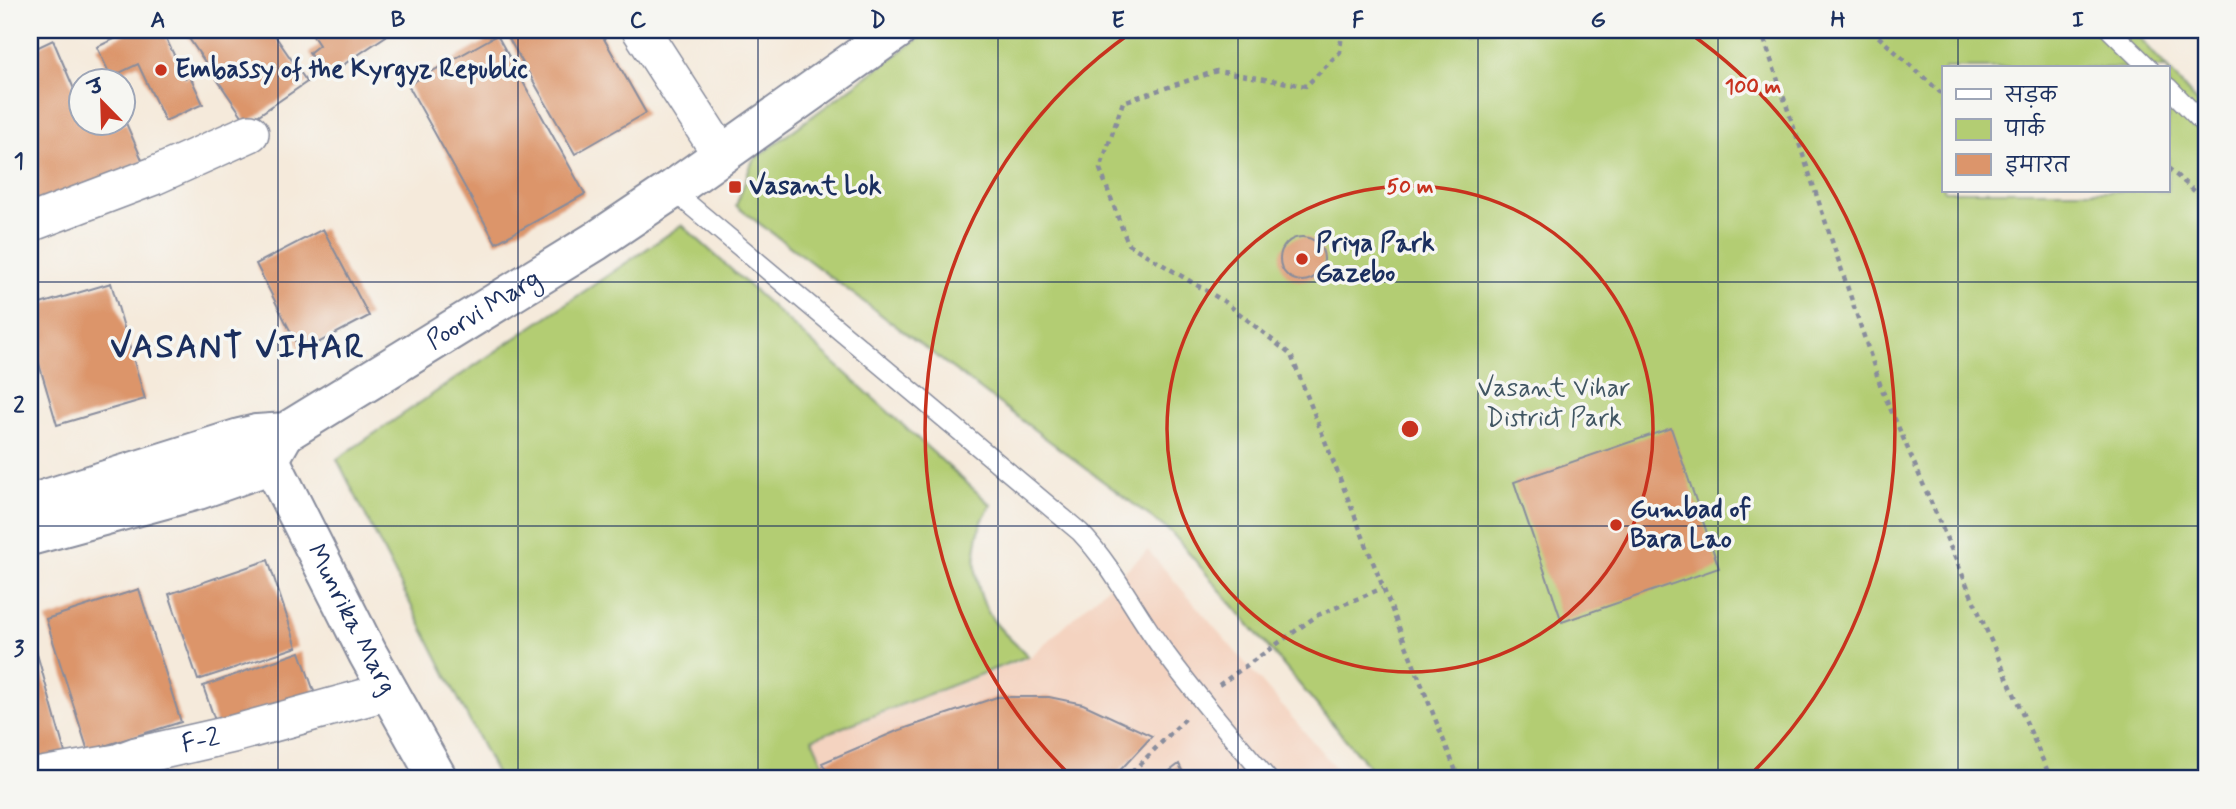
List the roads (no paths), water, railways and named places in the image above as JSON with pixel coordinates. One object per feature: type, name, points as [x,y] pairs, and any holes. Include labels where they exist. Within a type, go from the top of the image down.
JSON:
[{"type":"main road","name":"Poorvi Marg","points":[[30,536],[198,490],[262,446],[596,241],[673,190],[897,30]]},
{"type":"main road","name":"Poorvi Marg","points":[[30,504],[262,446]]},
{"type":"main road","points":[[262,446],[371,696],[418,779]]},
{"type":"main road","name":"Munrika Marg","points":[[262,446],[368,654],[438,779]]},
{"type":"street","points":[[641,30],[721,154]]},
{"type":"street","points":[[30,223],[153,176],[250,133]]},
{"type":"street","name":"F-2","points":[[30,778],[119,771],[136,756],[233,734],[371,696]]},
{"type":"lane","points":[[2110,30],[2146,66]]},
{"type":"lane","points":[[2170,89],[2206,126]]},
{"type":"lane","points":[[673,190],[1080,532],[1099,552],[1162,649],[1226,731],[1268,779]]},
{"type":"place","name":"Embassy of the Kyrgyz Republic","points":[[161,70]]},
{"type":"place","name":"Vasant Lok","points":[[735,187]]},
{"type":"place","name":"Priya Park Gazebo","points":[[1302,259]]},
{"type":"place","name":"Gumbad of Bara Lao","points":[[1616,525]]},
{"type":"district","name":"VASANT VIHAR","points":[[238,348]]},
{"type":"park label","name":"Vasant Vihar District Park","points":[[1554,404]]}]
